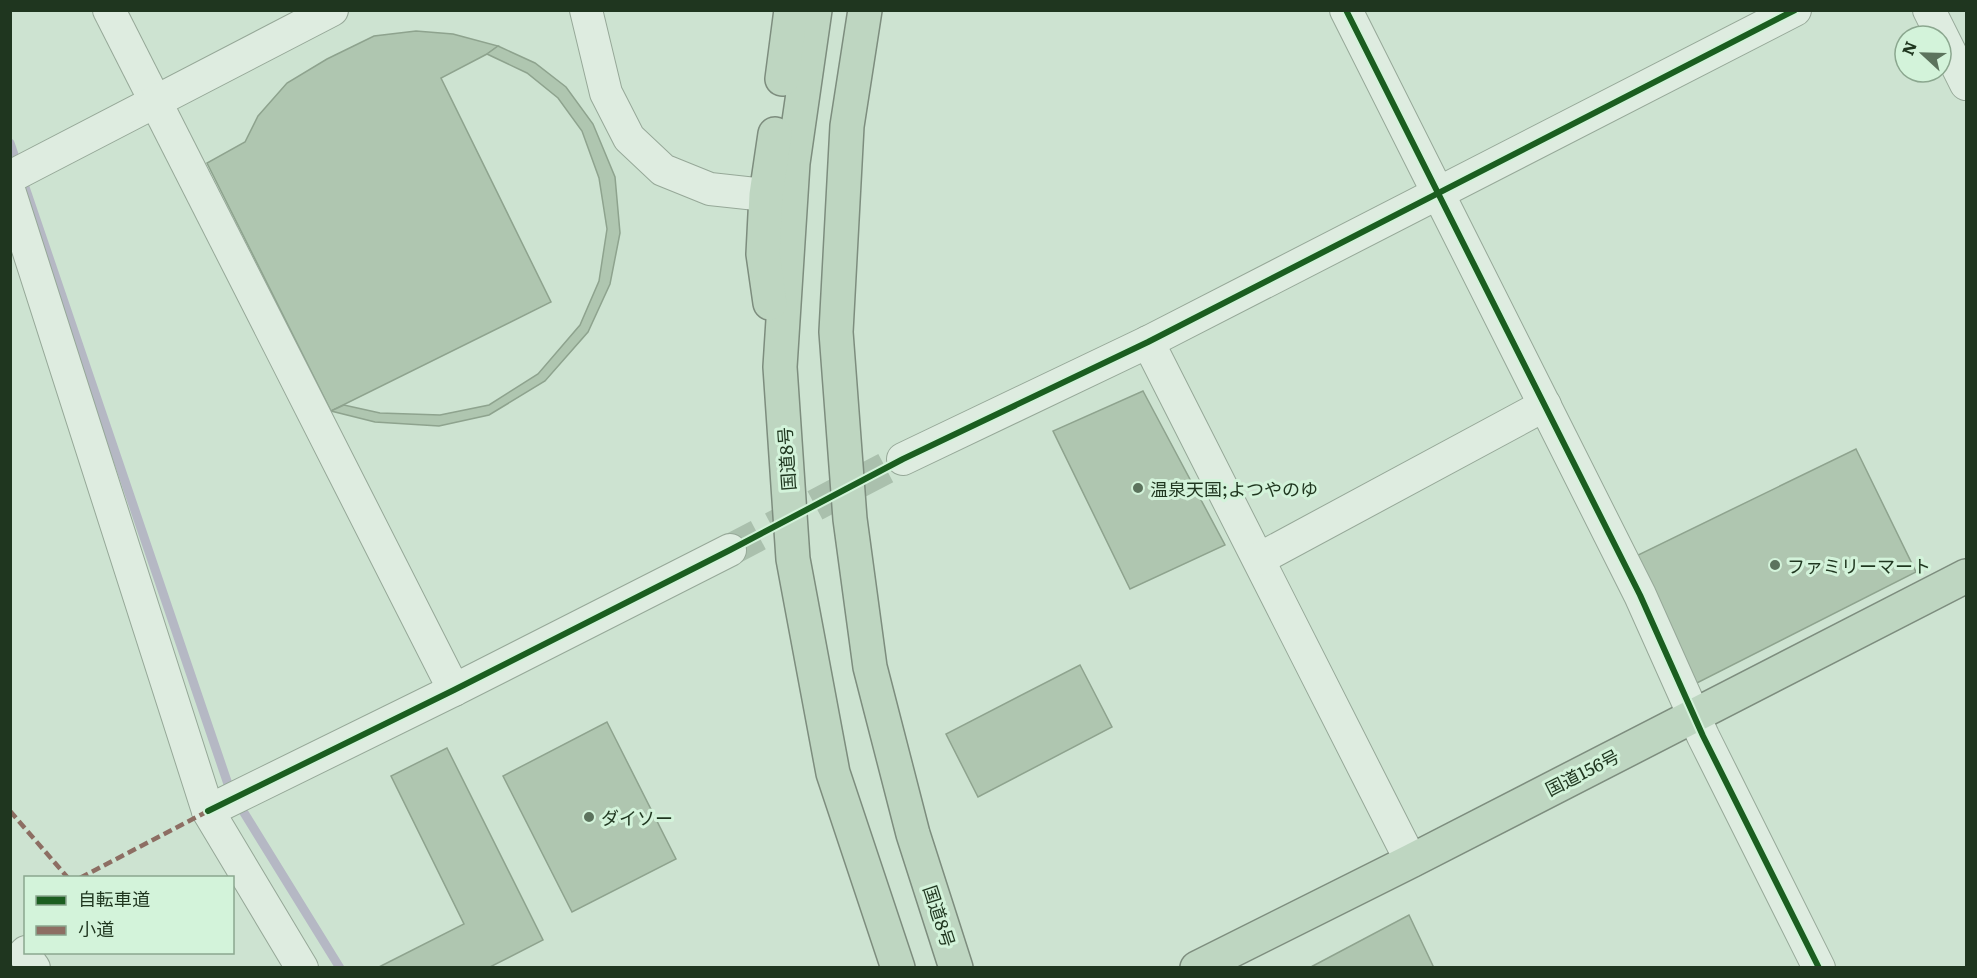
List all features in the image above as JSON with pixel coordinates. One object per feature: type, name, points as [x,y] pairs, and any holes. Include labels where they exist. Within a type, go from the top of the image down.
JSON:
[{"type":"highway","points":[[780,367],[763,254],[766,195],[791,10]]},
{"type":"highway","name":"国道8号","points":[[814,10],[793,163],[780,367],[793,559],[831,762],[898,968]]},
{"type":"highway","name":"国道8号","points":[[865,10],[847,126],[836,332],[850,519],[870,667],[913,834],[956,968]]},
{"type":"highway","name":"国道156号","points":[[1197,968],[1411,861],[1966,576]]},
{"type":"street","points":[[109,10],[454,690]]},
{"type":"street","points":[[10,177],[332,10]]},
{"type":"street","points":[[586,10],[606,93],[629,138],[663,170],[710,189],[766,195]]},
{"type":"street","points":[[1346,10],[1640,595],[1694,715],[1819,968]]},
{"type":"street","points":[[903,459],[1148,342],[1795,10]]},
{"type":"street","points":[[1929,10],[1966,84]]},
{"type":"street","points":[[10,193],[208,811],[302,968]]},
{"type":"street","points":[[1148,342],[1411,861]]},
{"type":"street","points":[[1259,559],[1545,405]]},
{"type":"street","points":[[208,811],[730,550]]},
{"type":"street","points":[[24,954],[34,968]]},
{"type":"building","points":[[416,31],[453,34],[498,46],[441,78],[551,302],[331,411],[207,163],[245,142],[258,116],[287,83],[327,59],[374,36]]},
{"type":"building","points":[[498,46],[535,63],[566,87],[593,124],[615,177],[620,233],[610,284],[588,332],[545,381],[489,415],[439,426],[375,422],[331,411],[344,405],[380,413],[440,415],[489,405],[538,374],[580,325],[599,281],[607,229],[599,178],[582,131],[558,98],[527,73],[487,54]]},
{"type":"building","name":"温泉天国;よつやのゆ","points":[[1143,391],[1225,545],[1130,589],[1053,431]]},
{"type":"building","name":"ファミリーマート","points":[[1856,449],[1916,572],[1691,686],[1634,557]]},
{"type":"building","points":[[1080,665],[1112,727],[978,797],[946,734]]},
{"type":"building","name":"ダイソー","points":[[607,722],[676,859],[572,912],[503,776]]},
{"type":"building","points":[[447,748],[543,940],[488,968],[377,968],[464,924],[391,776]]},
{"type":"building","points":[[1409,915],[1434,968],[1309,968]]},
{"type":"waterway","points":[[10,143],[230,790],[340,968]]},
{"type":"tunnel","points":[[730,550],[903,459]]},
{"type":"marked path","points":[[10,811],[66,876]]},
{"type":"marked path","points":[[84,876],[208,811]]},
{"type":"cycle path","points":[[1346,10],[1640,595],[1703,736],[1819,968]]},
{"type":"cycle path","points":[[208,811],[454,690],[903,459],[1148,342],[1795,10]]},
{"type":"place","name":"温泉天国;よつやのゆ","points":[[1138,488]]},
{"type":"place","name":"ファミリーマート","points":[[1775,565]]},
{"type":"place","name":"ダイソー","points":[[589,817]]}]
